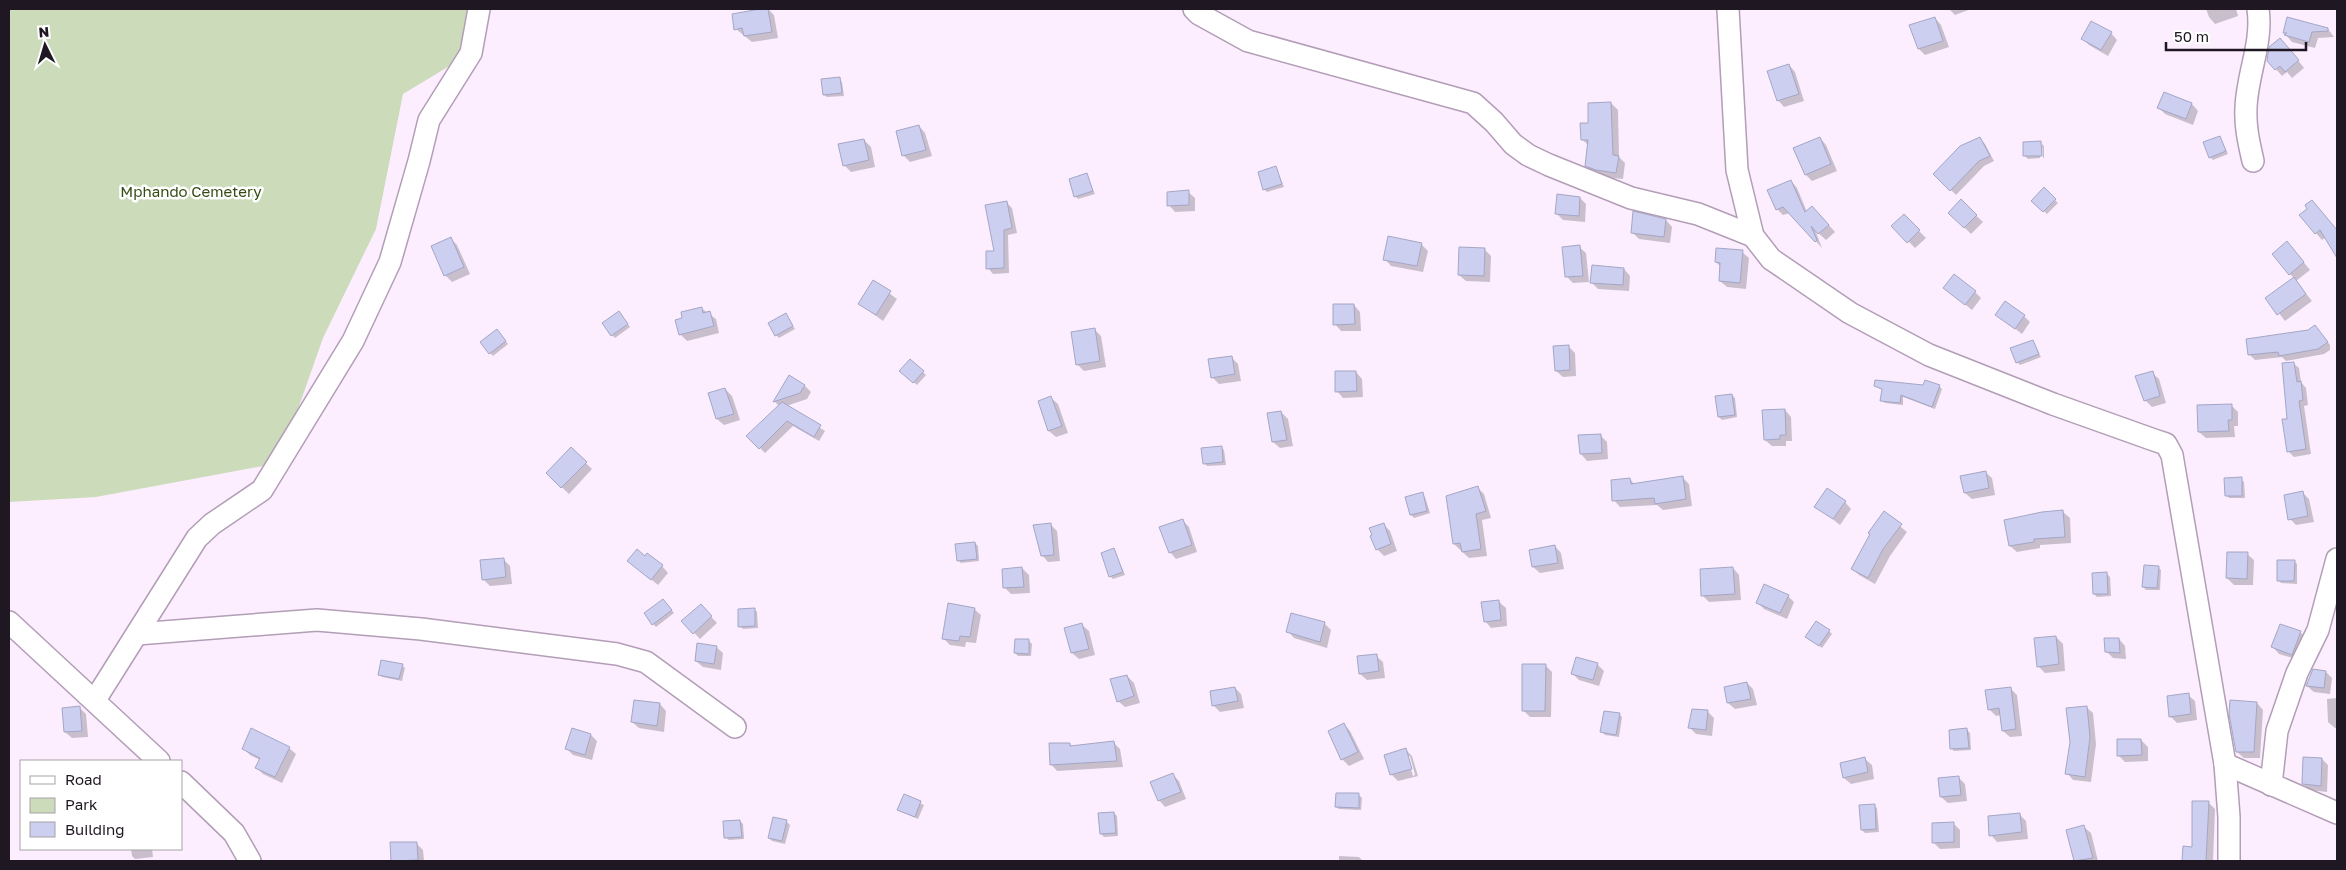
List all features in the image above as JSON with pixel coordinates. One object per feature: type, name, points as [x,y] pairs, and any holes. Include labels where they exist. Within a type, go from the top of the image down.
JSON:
[{"type":"street","points":[[95,700],[196,538],[212,524],[262,490],[353,341],[390,262],[429,120],[471,52],[479,9]]},
{"type":"street","points":[[1194,9],[1199,14],[1248,41],[1473,103],[1494,122],[1513,144],[1528,155],[1631,198],[1698,214],[1753,236]]},
{"type":"street","points":[[1728,9],[1737,170],[1753,236],[1771,259],[1850,313],[1929,355],[2166,444],[2172,455],[2225,764],[2229,817],[2229,861]]},
{"type":"street","points":[[2254,161],[2245,131],[2246,106],[2260,22],[2258,9]]},
{"type":"street","points":[[2271,785],[2277,731],[2297,673],[2318,630],[2337,559]]},
{"type":"street","points":[[137,634],[317,620],[421,630],[617,654],[646,662],[735,727]]},
{"type":"street","points":[[9,622],[158,760]]},
{"type":"street","points":[[2225,764],[2337,813]]},
{"type":"street","points":[[182,783],[234,833],[250,861]]},
{"type":"green space","name":"Mphando Cemetery","points":[[9,9],[467,9],[471,53],[403,94],[376,229],[323,338],[279,463],[96,497],[9,502]]},
{"type":"building","points":[[768,9],[772,32],[744,36],[742,28],[734,30],[732,14]]},
{"type":"building","points":[[1935,17],[1943,41],[1918,49],[1909,25]]},
{"type":"building","points":[[2287,17],[2328,28],[2328,31],[2312,32],[2309,42],[2284,35],[2287,33],[2283,33]]},
{"type":"building","points":[[2091,21],[2112,32],[2101,50],[2081,39]]},
{"type":"building","points":[[2280,38],[2299,60],[2285,72],[2280,66],[2275,70],[2267,61],[2269,47]]},
{"type":"building","points":[[1789,64],[1799,94],[1777,101],[1767,71]]},
{"type":"building","points":[[840,77],[842,93],[823,95],[821,79]]},
{"type":"building","points":[[2164,92],[2192,103],[2186,119],[2157,108]]},
{"type":"building","points":[[1611,102],[1613,155],[1619,156],[1616,173],[1585,166],[1588,140],[1581,140],[1580,123],[1588,123],[1588,103]]},
{"type":"building","points":[[919,125],[926,150],[902,156],[896,131]]},
{"type":"building","points":[[2220,136],[2226,151],[2209,158],[2203,142]]},
{"type":"building","points":[[1820,137],[1831,164],[1805,175],[1793,148]]},
{"type":"building","points":[[1980,137],[1990,156],[1979,161],[1950,191],[1933,174],[1960,146]]},
{"type":"building","points":[[864,139],[869,160],[843,166],[838,144]]},
{"type":"building","points":[[2041,141],[2042,156],[2023,156],[2023,142]]},
{"type":"building","points":[[1276,166],[1282,184],[1263,190],[1258,172]]},
{"type":"building","points":[[1087,173],[1093,191],[1074,197],[1069,179]]},
{"type":"building","points":[[1791,180],[1805,212],[1812,206],[1829,225],[1818,234],[1811,226],[1817,240],[1815,242],[1783,207],[1776,210],[1767,190]]},
{"type":"building","points":[[2044,187],[2056,199],[2043,212],[2031,201]]},
{"type":"building","points":[[1189,190],[1189,205],[1167,206],[1167,192]]},
{"type":"building","points":[[1557,194],[1580,197],[1579,216],[1555,214]]},
{"type":"building","points":[[1961,199],[1977,215],[1964,228],[1948,213]]},
{"type":"building","points":[[2312,200],[2337,230],[2337,258],[2320,230],[2315,234],[2299,215],[2307,209],[2305,205]]},
{"type":"building","points":[[1007,201],[1012,228],[1004,230],[1004,268],[986,269],[986,251],[994,251],[985,205]]},
{"type":"building","points":[[1633,211],[1666,219],[1664,237],[1631,233]]},
{"type":"building","points":[[1904,214],[1920,230],[1907,243],[1891,226]]},
{"type":"building","points":[[1388,236],[1422,243],[1417,266],[1383,260]]},
{"type":"building","points":[[451,237],[464,267],[444,276],[431,246]]},
{"type":"building","points":[[2287,241],[2304,262],[2289,275],[2272,254]]},
{"type":"building","points":[[1580,245],[1583,276],[1565,277],[1562,247]]},
{"type":"building","points":[[1459,247],[1485,248],[1484,276],[1458,275]]},
{"type":"building","points":[[1716,248],[1743,250],[1740,283],[1719,281],[1720,263],[1715,262]]},
{"type":"building","points":[[1592,265],[1624,268],[1623,285],[1590,283]]},
{"type":"building","points":[[1954,274],[1976,291],[1965,305],[1943,288]]},
{"type":"building","points":[[2294,277],[2306,294],[2277,315],[2265,298]]},
{"type":"building","points":[[873,280],[891,291],[876,315],[858,304]]},
{"type":"building","points":[[2005,301],[2025,315],[2015,329],[1995,315]]},
{"type":"building","points":[[1333,304],[1354,304],[1355,324],[1333,325]]},
{"type":"building","points":[[702,307],[703,313],[710,311],[714,326],[679,335],[675,320],[682,318],[681,312]]},
{"type":"building","points":[[619,311],[628,324],[611,336],[602,323]]},
{"type":"building","points":[[786,313],[793,326],[775,336],[768,323]]},
{"type":"building","points":[[2315,325],[2328,342],[2318,349],[2279,356],[2278,352],[2248,355],[2246,339],[2308,330]]},
{"type":"building","points":[[1095,328],[1100,361],[1076,365],[1071,332]]},
{"type":"building","points":[[497,329],[506,341],[489,354],[480,342]]},
{"type":"building","points":[[2033,340],[2039,354],[2016,363],[2010,348]]},
{"type":"building","points":[[1569,345],[1570,370],[1555,371],[1553,346]]},
{"type":"building","points":[[1232,356],[1235,374],[1211,378],[1208,359]]},
{"type":"building","points":[[910,359],[924,371],[913,383],[899,371]]},
{"type":"building","points":[[2294,362],[2297,382],[2301,381],[2303,400],[2299,401],[2306,449],[2287,452],[2282,419],[2287,419],[2282,363]]},
{"type":"building","points":[[1335,371],[1356,371],[1357,391],[1335,392]]},
{"type":"building","points":[[2153,371],[2160,396],[2144,401],[2135,376]]},
{"type":"building","points":[[789,375],[805,385],[800,393],[773,402]]},
{"type":"building","points":[[1875,380],[1923,385],[1925,380],[1940,385],[1932,407],[1901,395],[1900,403],[1880,401],[1882,389],[1874,386]]},
{"type":"building","points":[[725,388],[734,414],[716,419],[708,393]]},
{"type":"building","points":[[1732,394],[1735,415],[1718,417],[1715,396]]},
{"type":"building","points":[[1051,396],[1062,426],[1048,431],[1038,401]]},
{"type":"building","points":[[782,402],[821,425],[814,437],[787,421],[759,449],[746,436]]},
{"type":"building","points":[[2232,404],[2232,420],[2228,420],[2229,431],[2198,432],[2197,405]]},
{"type":"building","points":[[1785,409],[1786,435],[1780,435],[1780,439],[1764,440],[1762,410]]},
{"type":"building","points":[[1281,411],[1287,440],[1272,442],[1267,413]]},
{"type":"building","points":[[1601,434],[1602,453],[1580,454],[1578,435]]},
{"type":"building","points":[[1222,446],[1223,462],[1203,464],[1201,448]]},
{"type":"building","points":[[571,447],[587,462],[561,488],[546,473]]},
{"type":"building","points":[[1986,471],[1989,488],[1964,493],[1960,476]]},
{"type":"building","points":[[1683,476],[1686,499],[1655,504],[1654,498],[1612,501],[1611,480],[1630,478],[1631,484]]},
{"type":"building","points":[[2242,477],[2242,496],[2225,496],[2224,478]]},
{"type":"building","points":[[1478,486],[1486,511],[1476,514],[1481,549],[1462,552],[1460,543],[1453,544],[1446,496]]},
{"type":"building","points":[[1827,488],[1846,501],[1833,519],[1814,507]]},
{"type":"building","points":[[2303,491],[2308,516],[2288,520],[2284,495]]},
{"type":"building","points":[[1423,492],[1427,511],[1410,515],[1405,497]]},
{"type":"building","points":[[2063,510],[2065,537],[2034,539],[2034,542],[2009,546],[2004,520],[2042,512]]},
{"type":"building","points":[[1884,511],[1902,524],[1883,549],[1868,578],[1851,569],[1870,534],[1868,533]]},
{"type":"building","points":[[1183,519],[1192,545],[1169,553],[1159,527]]},
{"type":"building","points":[[1051,523],[1054,555],[1041,556],[1033,525]]},
{"type":"building","points":[[1384,523],[1391,544],[1376,550],[1369,528]]},
{"type":"building","points":[[975,542],[977,559],[957,561],[955,544]]},
{"type":"building","points":[[1555,545],[1558,563],[1532,567],[1529,550]]},
{"type":"building","points":[[1114,548],[1123,572],[1109,577],[1101,553]]},
{"type":"building","points":[[637,549],[645,556],[647,553],[663,565],[651,580],[627,561]]},
{"type":"building","points":[[2227,552],[2248,552],[2247,579],[2226,578]]},
{"type":"building","points":[[504,558],[506,577],[482,580],[480,560]]},
{"type":"building","points":[[2277,560],[2295,560],[2294,581],[2277,581]]},
{"type":"building","points":[[2144,565],[2159,566],[2157,588],[2142,587]]},
{"type":"building","points":[[1022,567],[1024,587],[1003,588],[1002,569]]},
{"type":"building","points":[[1733,567],[1735,594],[1701,596],[1700,569]]},
{"type":"building","points":[[2107,572],[2108,594],[2093,594],[2092,573]]},
{"type":"building","points":[[1764,584],[1789,595],[1780,613],[1756,603]]},
{"type":"building","points":[[663,599],[672,610],[652,625],[644,613]]},
{"type":"building","points":[[1499,600],[1501,620],[1484,622],[1481,602]]},
{"type":"building","points":[[948,603],[975,608],[970,637],[960,636],[959,641],[942,639]]},
{"type":"building","points":[[701,604],[712,616],[693,634],[681,621]]},
{"type":"building","points":[[755,608],[755,626],[738,627],[738,609]]},
{"type":"building","points":[[1291,613],[1325,622],[1320,642],[1286,632]]},
{"type":"building","points":[[1816,621],[1830,630],[1819,646],[1805,637]]},
{"type":"building","points":[[1082,623],[1089,649],[1071,653],[1064,628]]},
{"type":"building","points":[[2280,624],[2301,631],[2292,655],[2271,647]]},
{"type":"building","points":[[2056,636],[2059,664],[2037,667],[2034,638]]},
{"type":"building","points":[[2104,638],[2119,638],[2120,653],[2105,652]]},
{"type":"building","points":[[1015,639],[1029,639],[1029,654],[1014,653]]},
{"type":"building","points":[[697,643],[717,646],[714,664],[695,661]]},
{"type":"building","points":[[1377,654],[1379,671],[1359,674],[1357,656]]},
{"type":"building","points":[[1576,657],[1598,663],[1593,680],[1571,674]]},
{"type":"building","points":[[381,660],[403,664],[399,679],[378,675]]},
{"type":"building","points":[[1522,664],[1546,664],[1545,711],[1522,711]]},
{"type":"building","points":[[2313,669],[2326,671],[2324,688],[2306,686]]},
{"type":"building","points":[[1127,675],[1134,696],[1117,702],[1110,679]]},
{"type":"building","points":[[1747,682],[1751,699],[1727,703],[1724,687]]},
{"type":"building","points":[[1235,687],[1238,701],[1212,706],[1210,691]]},
{"type":"building","points":[[2011,687],[2016,729],[2002,731],[1999,708],[1988,710],[1985,690]]},
{"type":"building","points":[[2189,693],[2191,714],[2169,717],[2167,696]]},
{"type":"building","points":[[634,700],[660,703],[657,726],[631,722]]},
{"type":"building","points":[[2230,700],[2257,702],[2254,752],[2236,752],[2229,714]]},
{"type":"building","points":[[80,706],[82,731],[64,732],[62,708]]},
{"type":"building","points":[[2087,706],[2090,737],[2085,777],[2065,774],[2070,742],[2066,708]]},
{"type":"building","points":[[1692,709],[1708,710],[1706,730],[1688,728]]},
{"type":"building","points":[[1604,711],[1620,713],[1616,735],[1600,732]]},
{"type":"building","points":[[1344,723],[1358,752],[1341,760],[1328,731]]},
{"type":"building","points":[[251,728],[290,747],[275,777],[255,768],[260,758],[242,749]]},
{"type":"building","points":[[572,728],[591,734],[585,755],[565,749]]},
{"type":"building","points":[[1967,728],[1969,748],[1950,749],[1949,730]]},
{"type":"building","points":[[2117,739],[2141,739],[2142,755],[2117,756]]},
{"type":"building","points":[[1114,741],[1117,761],[1050,765],[1049,743],[1070,743],[1070,746]]},
{"type":"building","points":[[1406,748],[1412,769],[1390,775],[1384,755]]},
{"type":"building","points":[[1865,757],[1868,772],[1843,778],[1840,763]]},
{"type":"building","points":[[2303,757],[2322,758],[2321,786],[2302,784]]},
{"type":"building","points":[[1173,773],[1181,792],[1158,801],[1150,782]]},
{"type":"building","points":[[1959,776],[1961,795],[1940,797],[1938,778]]},
{"type":"building","points":[[1336,793],[1359,793],[1359,808],[1335,807]]},
{"type":"building","points":[[904,794],[921,801],[915,817],[897,810]]},
{"type":"building","points":[[2192,801],[2209,801],[2206,861],[2182,861],[2183,846],[2192,847]]},
{"type":"building","points":[[1875,804],[1876,829],[1861,830],[1859,805]]},
{"type":"building","points":[[1114,812],[1116,833],[1100,834],[1098,813]]},
{"type":"building","points":[[2020,813],[2022,832],[1989,836],[1988,816]]},
{"type":"building","points":[[773,817],[787,820],[782,841],[768,838]]},
{"type":"building","points":[[740,820],[742,837],[724,838],[723,821]]},
{"type":"building","points":[[1954,822],[1954,842],[1932,843],[1932,823]]},
{"type":"building","points":[[2084,825],[2093,858],[2074,861],[2066,830]]},
{"type":"building","points":[[390,842],[417,842],[418,860],[391,861]]}]
